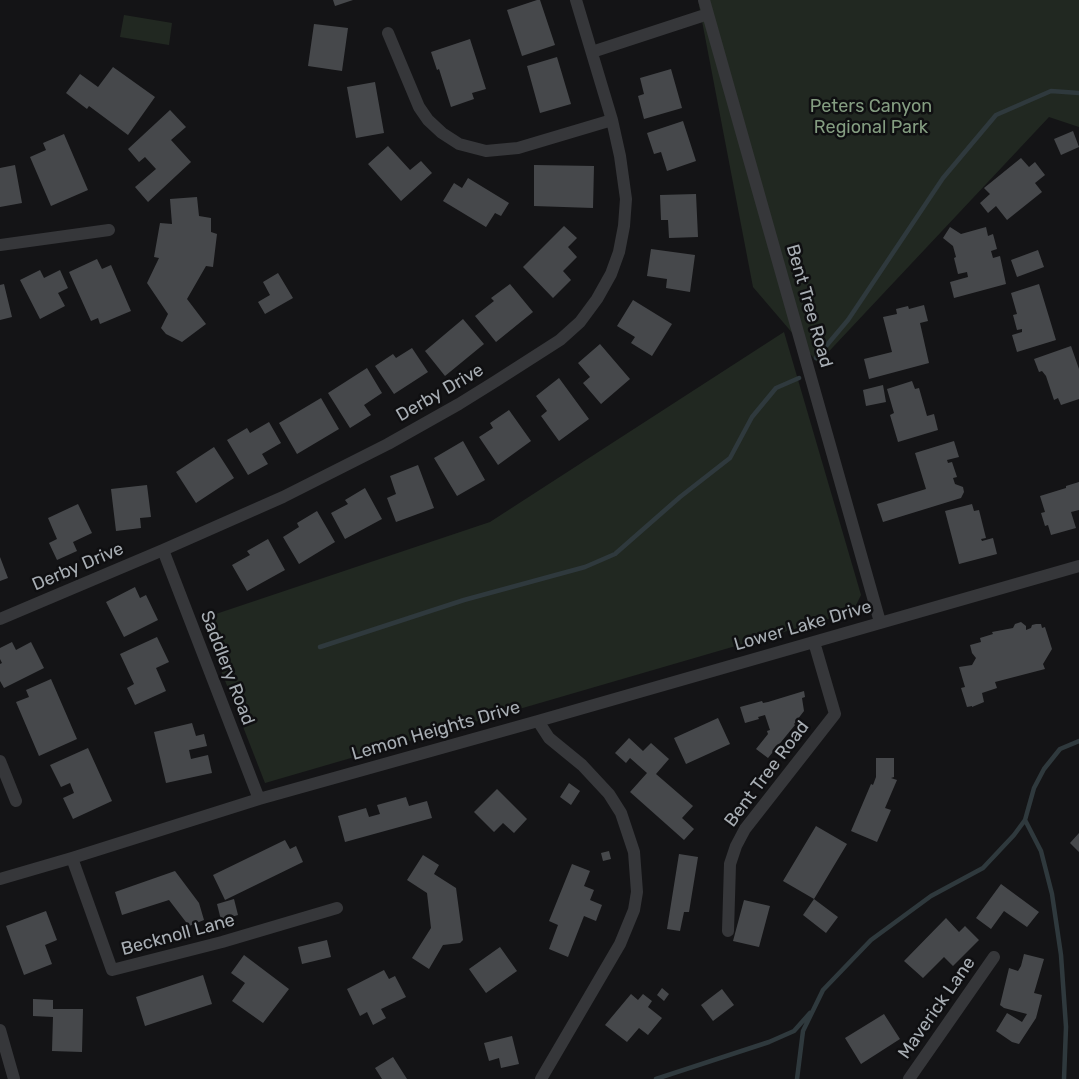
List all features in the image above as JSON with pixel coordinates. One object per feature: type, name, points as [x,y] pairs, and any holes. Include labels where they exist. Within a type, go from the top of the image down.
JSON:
[{"type":"street","name":"Derby Drive","points":[[0,619],[283,497],[388,444],[503,377],[560,340],[580,322],[597,299],[611,274],[619,252],[624,226],[626,199],[620,156],[612,120],[576,0]]},
{"type":"street","name":"Bent Tree Road","points":[[704,0],[880,622]]},
{"type":"street","points":[[592,52],[708,14]]},
{"type":"street","points":[[388,33],[419,107],[428,120],[442,133],[459,144],[486,151],[518,148],[612,120]]},
{"type":"street","points":[[0,245],[109,230]]},
{"type":"street","name":"Saddlery Road","points":[[162,550],[259,799]]},
{"type":"street","name":"Lower Lake Drive","points":[[538,721],[1079,566]]},
{"type":"street","name":"Bent Tree Road","points":[[728,931],[730,864],[736,846],[745,829],[835,714],[814,642]]},
{"type":"street","name":"Lemon Heights Drive","points":[[0,879],[259,799],[538,721],[549,738],[582,765],[609,794],[621,813],[634,852],[637,892],[634,910],[620,944],[541,1079]]},
{"type":"street","points":[[0,761],[16,801]]},
{"type":"street","name":"Becknoll Lane","points":[[72,858],[112,970],[222,942],[337,908]]},
{"type":"street","name":"Maverick Lane","points":[[909,1079],[994,957]]},
{"type":"street","points":[[0,1030],[14,1079]]},
{"type":"green space","name":"Peters Canyon Regional Park","points":[[698,0],[1079,0],[1079,127],[1049,117],[818,363],[753,287]]},
{"type":"green space","points":[[124,15],[172,23],[169,45],[120,37]]},
{"type":"green space","points":[[784,332],[861,595],[855,607],[849,613],[265,783],[201,619],[490,522]]},
{"type":"building","points":[[333,0],[353,0],[335,6]]},
{"type":"building","points":[[540,0],[555,45],[522,56],[507,10]]},
{"type":"building","points":[[314,24],[348,28],[342,71],[308,66]]},
{"type":"building","points":[[470,39],[486,89],[472,93],[474,99],[451,107],[439,69],[437,70],[431,52]]},
{"type":"building","points":[[557,57],[571,104],[540,113],[527,66]]},
{"type":"building","points":[[113,67],[155,97],[128,135],[89,106],[87,109],[66,93],[80,74],[98,87]]},
{"type":"building","points":[[671,69],[682,108],[644,119],[638,96],[644,94],[640,78]]},
{"type":"building","points":[[375,82],[384,133],[356,138],[347,87]]},
{"type":"building","points":[[170,110],[186,127],[171,140],[191,162],[148,202],[135,187],[156,169],[145,157],[139,162],[128,149]]},
{"type":"building","points":[[683,121],[696,161],[667,171],[661,152],[654,154],[647,133]]},
{"type":"building","points":[[1073,131],[1079,147],[1061,155],[1054,139]]},
{"type":"building","points":[[64,134],[88,190],[51,206],[30,157],[46,150],[43,143]]},
{"type":"building","points":[[388,146],[410,170],[421,161],[432,173],[401,201],[368,164]]},
{"type":"building","points":[[1021,158],[1029,167],[1035,162],[1045,175],[1035,183],[1042,192],[1007,220],[996,206],[988,213],[980,203],[990,194],[984,188]]},
{"type":"building","points":[[15,165],[22,203],[0,207],[0,168]]},
{"type":"building","points":[[534,165],[594,166],[593,208],[534,206]]},
{"type":"building","points":[[468,178],[509,203],[501,216],[495,213],[486,227],[443,201],[454,183],[462,188]]},
{"type":"building","points":[[696,194],[698,237],[669,238],[668,220],[661,220],[660,195]]},
{"type":"building","points":[[197,197],[199,216],[211,218],[211,232],[217,234],[213,267],[206,266],[187,299],[206,324],[182,342],[166,334],[161,328],[168,314],[147,283],[159,258],[154,257],[160,223],[172,224],[170,199]]},
{"type":"building","points":[[564,226],[577,238],[568,247],[577,257],[563,271],[571,280],[553,298],[523,267]]},
{"type":"building","points":[[950,227],[961,234],[986,227],[988,236],[993,234],[997,249],[991,251],[993,258],[1000,256],[1006,284],[954,298],[950,282],[968,277],[967,272],[958,274],[953,246],[943,238]]},
{"type":"building","points":[[651,249],[695,255],[690,292],[666,288],[667,279],[647,276]]},
{"type":"building","points":[[1038,250],[1044,267],[1017,277],[1011,260]]},
{"type":"building","points":[[97,259],[102,269],[111,265],[131,311],[100,324],[98,318],[91,321],[69,272]]},
{"type":"building","points":[[40,270],[44,278],[60,270],[68,288],[58,293],[65,306],[40,319],[20,280]]},
{"type":"building","points":[[278,273],[293,298],[265,314],[258,302],[270,295],[263,282]]},
{"type":"building","points":[[4,284],[12,317],[0,320],[0,285]]},
{"type":"building","points":[[510,284],[533,312],[496,342],[475,316],[494,301],[491,298]]},
{"type":"building","points":[[1039,284],[1056,340],[1017,352],[1012,335],[1022,332],[1022,329],[1017,330],[1013,315],[1017,314],[1011,293]]},
{"type":"building","points":[[633,300],[672,324],[652,356],[631,343],[635,337],[617,326]]},
{"type":"building","points":[[924,305],[928,321],[920,323],[929,363],[869,379],[864,359],[892,352],[883,317],[897,314],[896,309],[908,306],[909,309]]},
{"type":"building","points":[[463,319],[484,344],[445,376],[425,351]]},
{"type":"building","points":[[600,344],[630,379],[601,404],[583,383],[590,377],[578,363]]},
{"type":"building","points":[[1071,346],[1079,369],[1079,399],[1061,405],[1058,398],[1054,400],[1046,376],[1042,371],[1039,372],[1034,359]]},
{"type":"building","points":[[412,348],[428,372],[394,394],[375,366],[393,354],[396,358]]},
{"type":"building","points":[[367,368],[382,393],[364,405],[371,415],[350,428],[328,393]]},
{"type":"building","points":[[559,378],[589,419],[559,441],[541,416],[547,411],[536,396]]},
{"type":"building","points":[[912,381],[915,389],[919,388],[927,416],[934,414],[938,430],[898,442],[890,415],[894,413],[887,389]]},
{"type":"building","points":[[883,385],[886,402],[866,406],[863,390]]},
{"type":"building","points":[[321,398],[339,429],[297,454],[279,423]]},
{"type":"building","points":[[509,410],[531,441],[498,465],[479,437],[493,428],[490,423]]},
{"type":"building","points":[[269,422],[281,443],[262,454],[268,464],[248,475],[227,440],[247,428],[250,433]]},
{"type":"building","points":[[463,441],[485,480],[457,496],[434,458]]},
{"type":"building","points":[[954,441],[959,457],[947,460],[948,463],[952,462],[957,477],[953,478],[955,484],[963,487],[964,492],[961,498],[883,522],[877,504],[926,489],[915,453]]},
{"type":"building","points":[[214,447],[234,478],[196,503],[176,472]]},
{"type":"building","points":[[418,465],[434,508],[396,522],[387,498],[396,494],[390,476]]},
{"type":"building","points":[[1079,482],[1079,510],[1071,512],[1076,528],[1051,535],[1048,525],[1045,526],[1041,513],[1045,512],[1040,496]]},
{"type":"building","points":[[147,485],[151,517],[140,518],[141,528],[116,531],[111,489]]},
{"type":"building","points":[[365,488],[382,519],[345,539],[331,513],[348,504],[345,500]]},
{"type":"building","points":[[78,504],[92,533],[73,542],[77,551],[57,560],[49,543],[57,539],[48,518]]},
{"type":"building","points":[[972,504],[974,511],[979,510],[986,538],[981,539],[982,541],[993,538],[997,554],[959,564],[945,511]]},
{"type":"building","points":[[317,511],[335,542],[299,564],[283,537],[299,527],[297,523]]},
{"type":"building","points":[[268,539],[285,570],[247,591],[232,565],[250,555],[247,551]]},
{"type":"building","points":[[0,557],[8,578],[0,581]]},
{"type":"building","points":[[135,587],[140,598],[146,595],[158,620],[124,637],[106,602]]},
{"type":"building","points":[[1021,622],[1026,626],[1026,630],[1036,624],[1041,624],[1042,628],[1045,627],[1052,649],[1043,664],[1045,669],[995,682],[997,688],[982,693],[984,702],[967,707],[961,688],[965,687],[959,667],[972,665],[976,658],[972,653],[970,645],[981,642],[980,638],[993,634],[992,632],[1013,628],[1015,624]]},
{"type":"building","points":[[157,637],[169,662],[156,668],[166,691],[135,705],[127,688],[134,684],[120,654]]},
{"type":"building","points":[[12,642],[16,650],[31,642],[44,668],[4,688],[0,681],[0,664],[2,663],[0,648]]},
{"type":"building","points":[[51,679],[77,739],[39,756],[16,702],[29,697],[26,690]]},
{"type":"building","points":[[804,691],[805,697],[802,698],[804,711],[768,758],[756,749],[768,734],[767,731],[770,730],[765,715],[745,723],[740,707],[762,701],[763,703],[768,702]]},
{"type":"building","points":[[718,718],[730,744],[686,764],[674,738]]},
{"type":"building","points":[[192,723],[196,736],[204,734],[207,746],[189,750],[191,759],[208,755],[212,773],[166,783],[154,732]]},
{"type":"building","points":[[629,738],[643,751],[651,743],[669,759],[656,774],[693,806],[682,818],[694,829],[684,840],[630,792],[647,773],[630,758],[626,763],[615,753]]},
{"type":"building","points":[[88,748],[112,801],[73,819],[63,798],[74,793],[70,783],[61,787],[50,765]]},
{"type":"building","points":[[876,758],[894,758],[894,777],[891,778],[897,780],[885,808],[891,810],[877,842],[851,831],[871,784],[873,785],[876,777]]},
{"type":"building","points":[[569,783],[580,791],[571,805],[560,797]]},
{"type":"building","points":[[497,789],[527,819],[514,833],[503,823],[494,832],[474,812]]},
{"type":"building","points":[[406,797],[409,806],[427,801],[432,818],[345,842],[338,816],[366,808],[369,817],[380,814],[377,805]]},
{"type":"building","points":[[816,826],[847,844],[814,899],[783,881]]},
{"type":"building","points":[[1079,833],[1079,852],[1070,843]]},
{"type":"building","points":[[285,840],[290,849],[296,846],[303,862],[225,900],[213,875]]},
{"type":"building","points":[[609,851],[611,859],[603,861],[601,853]]},
{"type":"building","points":[[679,854],[698,857],[689,912],[684,912],[680,931],[667,929]]},
{"type":"building","points":[[423,855],[439,865],[434,874],[456,888],[463,940],[460,943],[443,945],[429,969],[412,958],[431,928],[427,893],[407,880]]},
{"type":"building","points":[[572,864],[590,871],[584,886],[594,890],[590,900],[602,905],[596,921],[584,916],[568,957],[549,949],[558,925],[549,921]]},
{"type":"building","points":[[175,871],[199,903],[204,920],[189,926],[169,900],[122,915],[115,892]]},
{"type":"building","points":[[1001,884],[1039,912],[1027,927],[1004,911],[991,929],[976,918]]},
{"type":"building","points":[[234,899],[238,915],[221,920],[217,904]]},
{"type":"building","points":[[814,899],[838,917],[826,933],[803,915]]},
{"type":"building","points":[[744,900],[770,906],[759,947],[733,941]]},
{"type":"building","points":[[46,911],[57,940],[45,945],[52,964],[24,975],[6,926]]},
{"type":"building","points":[[946,918],[959,932],[965,926],[979,940],[953,966],[944,957],[923,978],[904,961]]},
{"type":"building","points":[[327,940],[331,957],[302,964],[298,947]]},
{"type":"building","points":[[500,947],[517,971],[486,993],[469,969]]},
{"type":"building","points":[[1024,954],[1044,959],[1034,993],[1042,995],[1036,1018],[1019,1044],[1012,1042],[996,1031],[1007,1013],[1022,1022],[1027,1014],[1004,1008],[1000,1005],[1009,968],[1018,971]]},
{"type":"building","points":[[244,955],[289,989],[263,1023],[232,1001],[245,983],[231,973]]},
{"type":"building","points":[[384,970],[389,979],[395,976],[406,997],[381,1009],[386,1018],[373,1025],[367,1012],[360,1016],[347,989]]},
{"type":"building","points":[[203,975],[212,1004],[145,1026],[136,997]]},
{"type":"building","points":[[662,988],[669,994],[664,1001],[657,995]]},
{"type":"building","points":[[722,989],[734,1005],[713,1021],[701,1005]]},
{"type":"building","points":[[631,994],[638,1000],[643,994],[652,1001],[648,1007],[662,1018],[648,1035],[639,1028],[627,1042],[605,1025]]},
{"type":"building","points":[[33,999],[53,1000],[53,1009],[83,1009],[82,1052],[52,1051],[53,1017],[33,1016]]},
{"type":"building","points":[[884,1014],[900,1039],[861,1064],[845,1038]]},
{"type":"building","points":[[512,1036],[519,1064],[501,1068],[499,1058],[489,1061],[484,1043]]},
{"type":"building","points":[[393,1057],[407,1079],[382,1079],[375,1068]]},
{"type":"waterway","points":[[816,358],[848,320],[943,178],[996,115],[1051,91],[1079,93]]},
{"type":"waterway","points":[[320,647],[464,600],[585,567],[615,554],[680,497],[730,458],[752,417],[776,388],[799,378]]},
{"type":"waterway","points":[[797,1079],[803,1031],[823,990],[871,940],[931,896],[983,868],[1014,835],[1025,820],[1034,788],[1044,769],[1060,749],[1079,741]]},
{"type":"waterway","points":[[1025,820],[1041,851],[1052,894],[1061,955],[1066,1027],[1064,1079]]},
{"type":"waterway","points":[[656,1079],[769,1042],[794,1031],[810,1013]]}]
